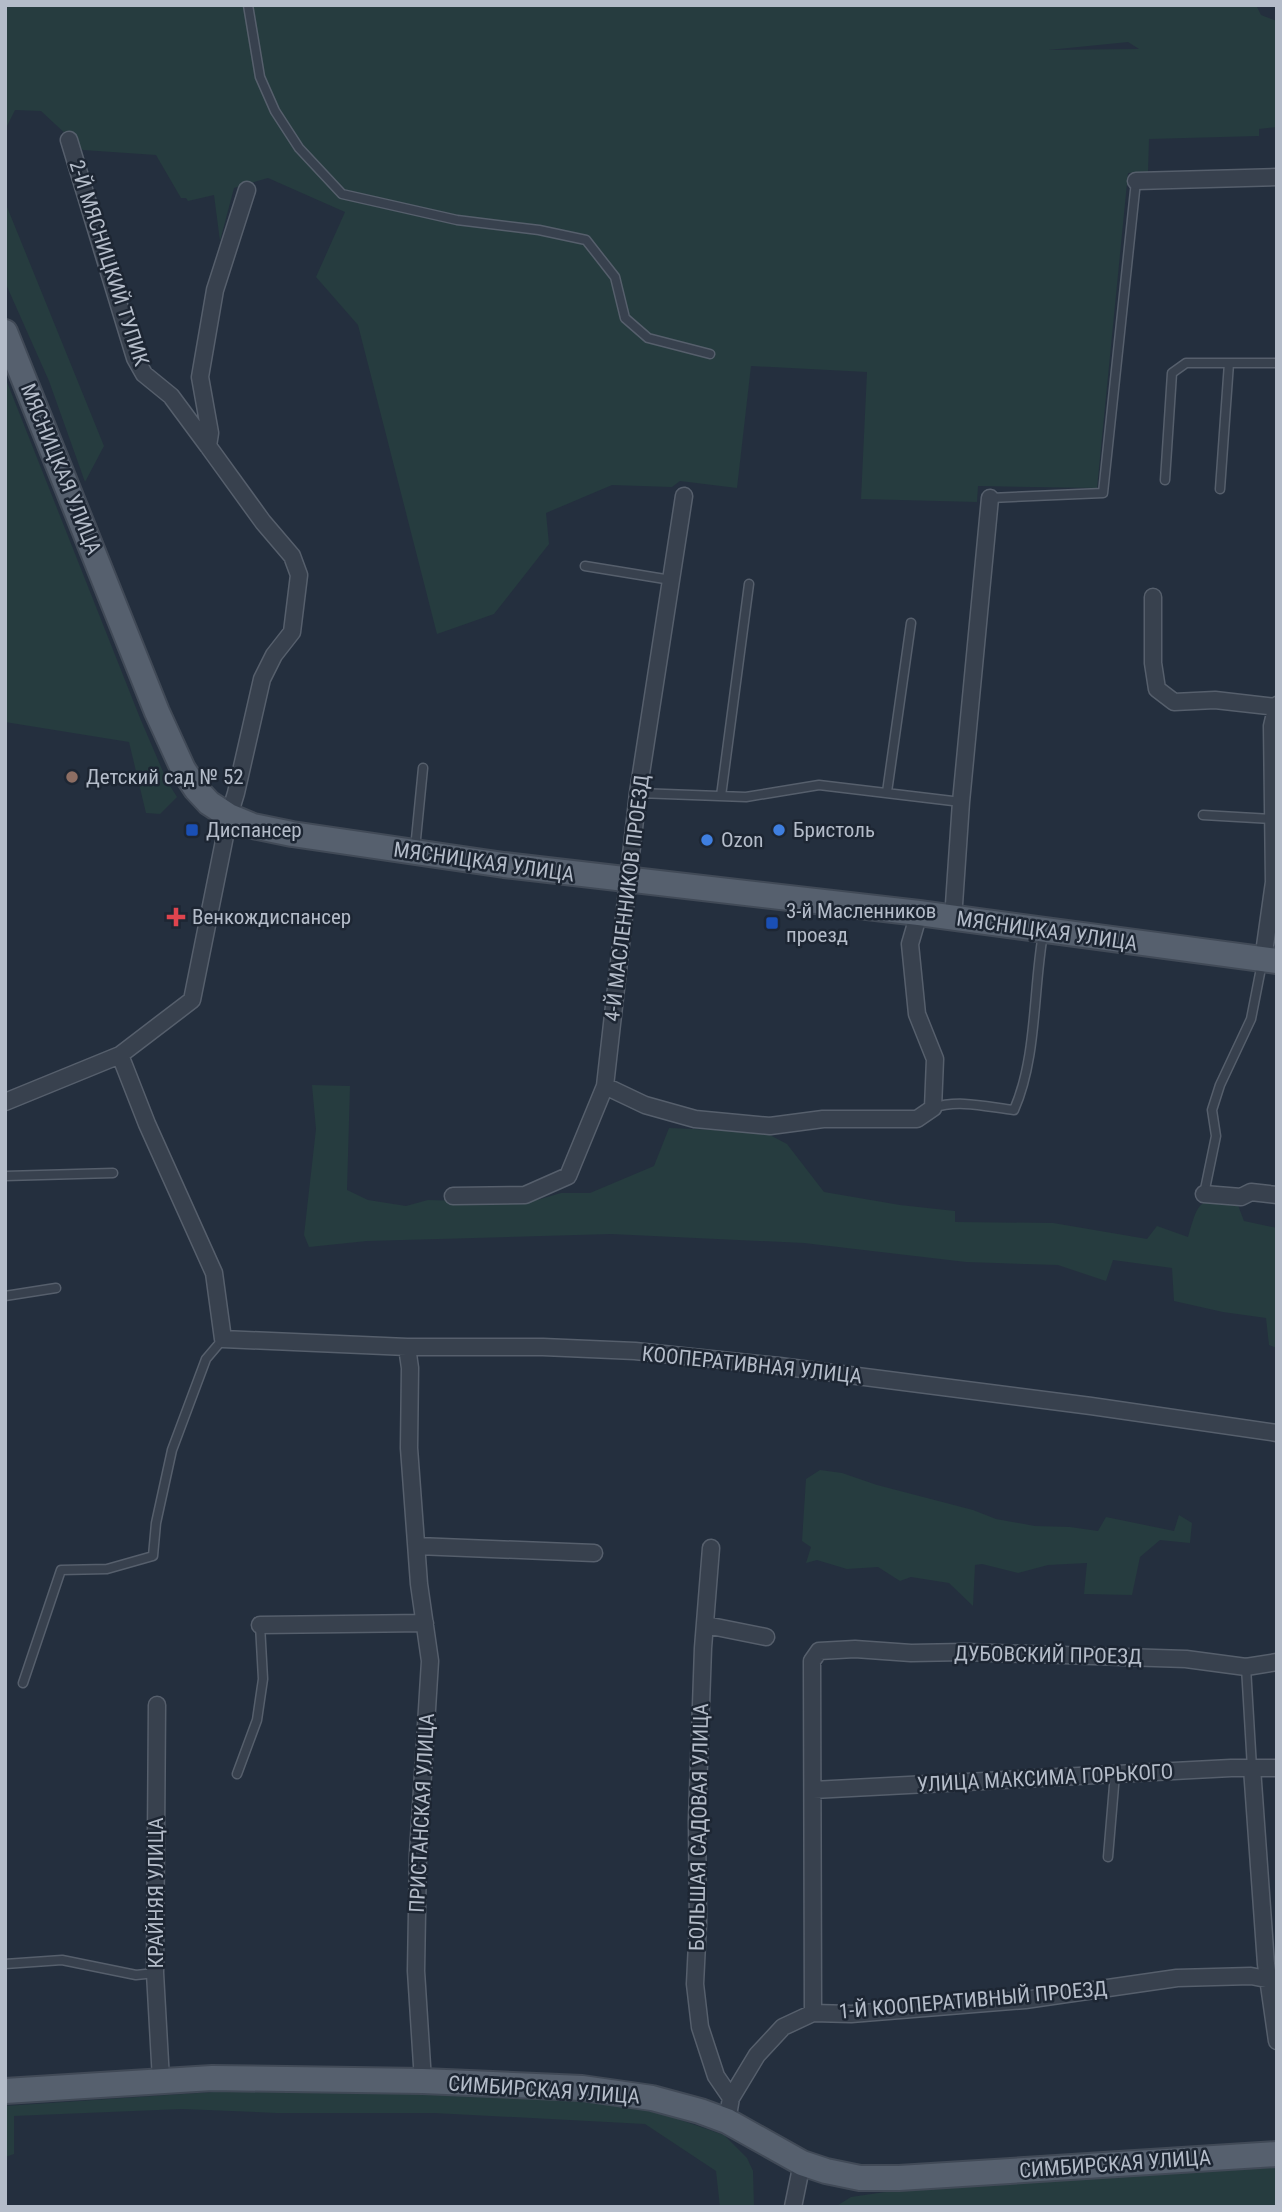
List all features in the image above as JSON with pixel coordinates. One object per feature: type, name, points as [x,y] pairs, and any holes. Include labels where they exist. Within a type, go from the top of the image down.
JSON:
[{"type":"main road","name":"МЯСНИЦКАЯ УЛИЦА","points":[[5,332],[157,712],[178,758],[196,789],[209,803],[229,816],[253,826],[292,834],[415,852],[627,881],[919,913],[1270,960]]},
{"type":"main road","name":"СИМБИРСКАЯ УЛИЦА","points":[[5,2091],[161,2080],[285,2078],[582,2088],[729,2109],[802,2163],[860,2178],[899,2178],[1277,2154]]},
{"type":"street","name":"2-Й МЯСНИЦКИЙ ТУПИК","points":[[5,1102],[120,1055],[192,1000],[229,816],[262,680],[274,655],[292,632],[299,575],[292,556],[263,522],[171,396],[144,374],[135,358],[69,141]]},
{"type":"street","points":[[1136,181],[1277,177]]},
{"type":"street","points":[[208,446],[210,433],[200,377],[215,290],[247,190]]},
{"type":"street","name":"4-Й МАСЛЕННИКОВ ПРОЕЗД","points":[[453,1196],[525,1195],[568,1176],[605,1086],[638,793],[684,496]]},
{"type":"street","points":[[953,919],[961,802],[990,498]]},
{"type":"street","points":[[1153,597],[1153,663],[1157,689],[1174,702],[1215,700],[1277,706],[1272,726],[1275,866],[1268,931],[1270,960]]},
{"type":"street","points":[[605,1086],[645,1105],[695,1119],[770,1126],[823,1119],[917,1119],[933,1108],[935,1059],[917,1014],[910,944],[919,913]]},
{"type":"street","points":[[120,1055],[147,1124],[214,1273],[223,1339]]},
{"type":"street","points":[[1204,1194],[1241,1197],[1251,1192],[1277,1195]]},
{"type":"street","name":"КООПЕРАТИВНАЯ УЛИЦА","points":[[223,1339],[407,1347],[543,1347],[635,1351],[969,1391],[1277,1433]]},
{"type":"street","name":"ПРИСТАНСКАЯ УЛИЦА","points":[[407,1347],[410,1368],[409,1448],[419,1584],[429,1661],[418,1854],[416,1971],[423,2081]]},
{"type":"street","points":[[417,1546],[594,1553]]},
{"type":"street","name":"БОЛЬШАЯ САДОВАЯ УЛИЦА","points":[[710,1548],[697,1807],[698,1923],[695,1984],[700,2027],[729,2109]]},
{"type":"street","points":[[260,1625],[425,1623]]},
{"type":"street","points":[[706,1625],[766,1637]]},
{"type":"street","name":"ДУБОВСКИЙ ПРОЕЗД","points":[[813,1790],[812,1661],[819,1651],[855,1649],[911,1653],[1172,1658],[1246,1667],[1277,1662]]},
{"type":"street","name":"КРАЙНЯЯ УЛИЦА","points":[[157,1705],[155,1973],[161,2080]]},
{"type":"street","points":[[1252,1768],[1277,2041]]},
{"type":"street","name":"УЛИЦА МАКСИМА ГОРЬКОГО","points":[[813,1790],[1277,1768]]},
{"type":"street","points":[[813,1790],[813,2012]]},
{"type":"street","name":"1-Й КООПЕРАТИВНЫЙ ПРОЕЗД","points":[[729,2109],[757,2055],[783,2027],[813,2012],[851,2014],[1025,2000],[1177,1978],[1251,1976],[1273,1980]]},
{"type":"street","points":[[793,2207],[802,2163]]},
{"type":"lane","points":[[248,5],[260,77],[275,111],[299,148],[342,194],[457,220],[539,230],[586,240],[615,277],[625,318],[648,338],[710,354]]},
{"type":"lane","points":[[990,498],[1102,493],[1136,181]]},
{"type":"lane","points":[[1165,480],[1172,373],[1186,363],[1277,363]]},
{"type":"lane","points":[[1220,489],[1229,363]]},
{"type":"lane","points":[[585,566],[671,580]]},
{"type":"lane","points":[[721,796],[749,584]]},
{"type":"lane","points":[[887,792],[911,623]]},
{"type":"lane","points":[[415,852],[423,768]]},
{"type":"lane","points":[[638,793],[746,797],[820,785],[961,802]]},
{"type":"lane","points":[[1203,815],[1272,819]]},
{"type":"lane","points":[[933,1108],[944,1104],[1014,1110],[1022,1092],[1027,1067],[1037,970],[1044,931]]},
{"type":"lane","points":[[1204,1194],[1216,1136],[1212,1110],[1220,1085],[1251,1019],[1270,960]]},
{"type":"lane","points":[[5,1177],[113,1173]]},
{"type":"lane","points":[[5,1296],[56,1288]]},
{"type":"lane","points":[[23,1683],[61,1570],[107,1569],[153,1556],[156,1523],[172,1450],[206,1359],[223,1339]]},
{"type":"lane","points":[[237,1774],[257,1720],[263,1679],[260,1625]]},
{"type":"lane","points":[[1246,1667],[1252,1768]]},
{"type":"lane","points":[[1108,1857],[1115,1774]]},
{"type":"lane","points":[[5,1964],[62,1960],[136,1975],[155,1973]]},
{"type":"green space","points":[[5,5],[1256,5],[1261,15],[1277,21],[1277,127],[1259,129],[1259,136],[1149,139],[1148,172],[1128,173],[1097,488],[978,486],[977,502],[861,499],[867,372],[751,366],[737,488],[680,481],[672,487],[612,485],[546,513],[549,544],[494,614],[437,634],[358,325],[316,277],[345,212],[268,178],[234,188],[220,241],[214,195],[188,201],[181,198],[156,155],[83,150],[41,111],[15,110],[5,130]],"holes":[[[1128,42],[1139,49],[1048,50]]]},
{"type":"green space","points":[[5,202],[104,446],[85,482],[49,381],[5,282]]},
{"type":"green space","points":[[5,377],[140,718],[167,781],[177,797],[160,814],[146,813],[129,742],[5,722]]},
{"type":"green space","points":[[312,1085],[350,1086],[347,1190],[368,1200],[406,1206],[428,1200],[499,1202],[537,1200],[561,1193],[590,1193],[654,1166],[669,1128],[764,1132],[787,1144],[824,1192],[955,1211],[955,1222],[1053,1223],[1147,1239],[1157,1226],[1188,1237],[1202,1205],[1214,1200],[1236,1200],[1244,1221],[1277,1228],[1277,1348],[1269,1345],[1266,1318],[1174,1301],[1172,1268],[1113,1260],[1106,1281],[1058,1265],[966,1262],[804,1243],[611,1234],[367,1241],[309,1247],[304,1235],[316,1129]]},
{"type":"green space","points":[[820,1470],[842,1473],[996,1519],[1035,1526],[1098,1531],[1106,1517],[1174,1531],[1179,1515],[1192,1523],[1190,1543],[1160,1540],[1140,1557],[1132,1595],[1084,1594],[1087,1563],[1048,1565],[1018,1573],[982,1564],[975,1565],[973,1606],[949,1583],[911,1577],[900,1581],[878,1567],[847,1569],[817,1560],[806,1563],[811,1547],[802,1541],[806,1479]]},
{"type":"green space","points":[[291,2091],[584,2101],[652,2110],[724,2135],[747,2158],[753,2171],[754,2207],[720,2207],[716,2171],[645,2124],[434,2113],[277,2113],[182,2109],[14,2116],[14,2154],[5,2157],[5,2106],[213,2092]]},
{"type":"green space","points":[[1273,2167],[1277,2169],[1275,2207],[835,2207],[851,2197],[899,2190]]},
{"type":"place","name":"Детский сад № 52","points":[[72,777]]},
{"type":"place","name":"Диспансер","points":[[192,830]]},
{"type":"place","name":"Бристоль","points":[[779,830]]},
{"type":"place","name":"Ozon","points":[[707,840]]},
{"type":"place","name":"Венкождиспансер","points":[[176,917]]},
{"type":"place","name":"3-й Масленников проезд","points":[[772,923]]}]
